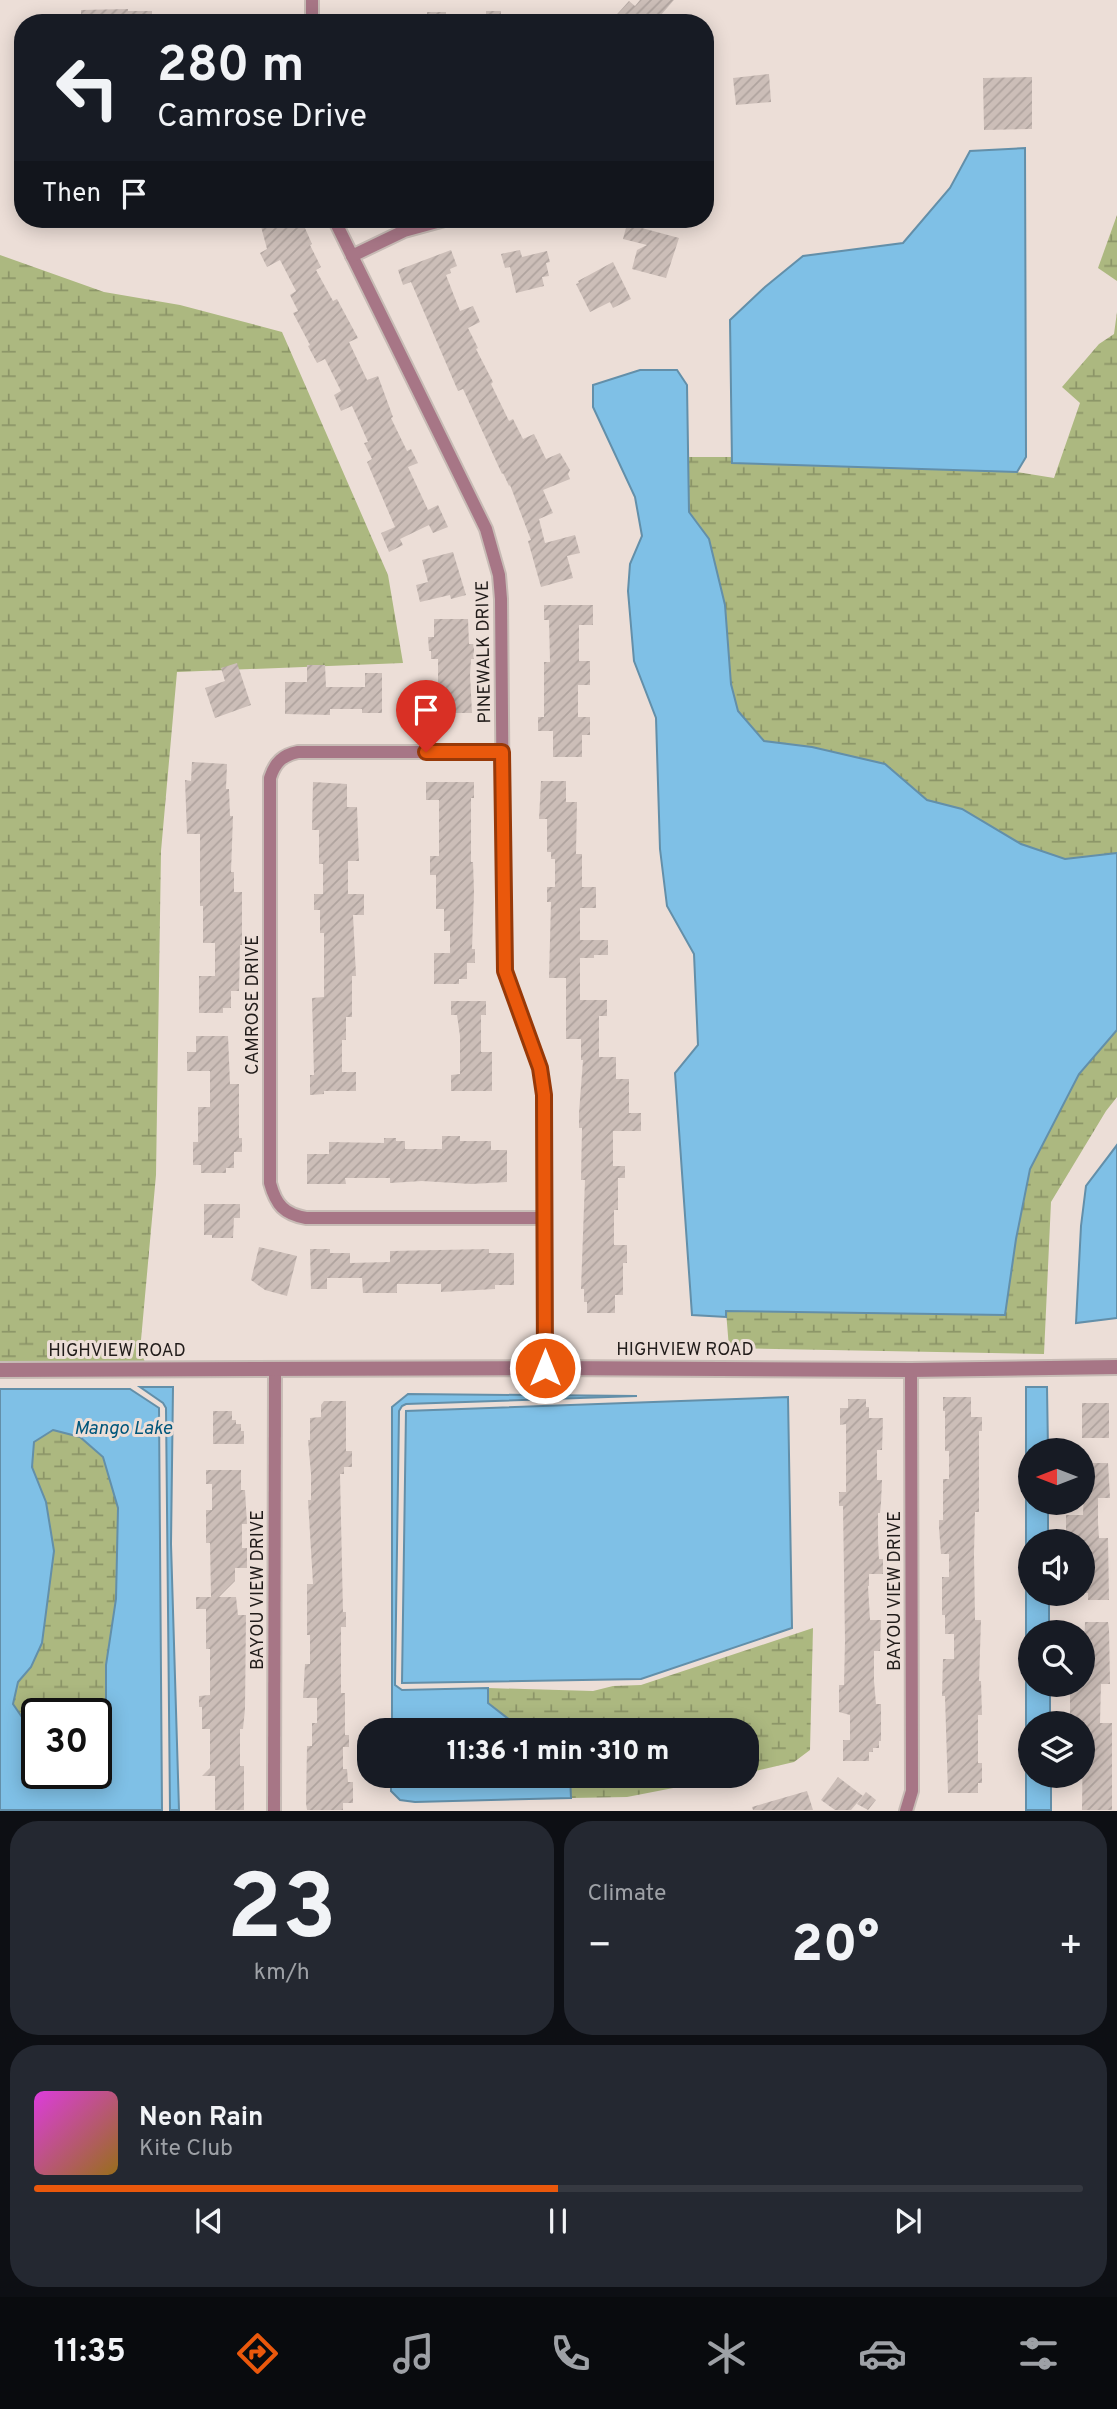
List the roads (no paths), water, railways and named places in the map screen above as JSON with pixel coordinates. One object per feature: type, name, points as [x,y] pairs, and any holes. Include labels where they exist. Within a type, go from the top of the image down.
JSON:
[{"type":"street","name":"PINEWALK DRIVE","points":[[338,228],[486,529],[499,575],[502,599],[505,971],[540,1068],[544,1095],[545,1368]]},
{"type":"street","points":[[352,256],[415,228]]},
{"type":"street","name":"CAMROSE DRIVE","points":[[502,752],[298,752],[287,754],[273,768],[270,778],[270,1183],[274,1198],[282,1210],[292,1216],[306,1218],[545,1218]]},
{"type":"street","name":"HIGHVIEW ROAD","points":[[0,1370],[911,1370],[1117,1367]]},
{"type":"street","name":"BAYOU VIEW DRIVE","points":[[274,1811],[275,1369]]},
{"type":"street","name":"BAYOU VIEW DRIVE","points":[[906,1811],[912,1791],[911,1370]]},
{"type":"water","points":[[1025,148],[1026,457],[1017,472],[732,463],[730,320],[803,256],[903,243],[950,188],[970,151]]},
{"type":"water","points":[[640,370],[677,370],[687,385],[689,512],[709,539],[725,605],[731,684],[738,711],[764,741],[812,747],[885,764],[927,800],[962,809],[1021,844],[1065,859],[1117,853],[1117,1030],[1079,1074],[1030,1169],[1005,1315],[726,1311],[726,1317],[692,1315],[675,1073],[698,1045],[694,954],[667,906],[660,849],[656,718],[634,661],[628,591],[630,564],[642,536],[635,497],[593,407],[593,385]]},
{"type":"water","points":[[1117,1145],[1117,1318],[1076,1323],[1086,1186]]},
{"type":"water","points":[[140,1387],[173,1387],[171,1544],[179,1810],[170,1810],[166,1408]]},
{"type":"water","points":[[1026,1387],[1047,1387],[1048,1438],[1026,1438]]},
{"type":"water","name":"Mango Lake","points":[[0,1389],[130,1389],[159,1408],[162,1810],[0,1810]],"holes":[[[53,1430],[80,1437],[103,1457],[118,1508],[116,1599],[106,1665],[106,1698],[112,1698],[112,1789],[21,1789],[21,1716],[13,1704],[18,1682],[31,1667],[42,1643],[54,1551],[46,1502],[32,1467],[34,1442]]]},
{"type":"water","points":[[408,1394],[637,1396],[406,1404],[399,1411],[395,1685],[402,1690],[488,1688],[488,1703],[507,1718],[392,1718],[392,1407]]},
{"type":"water","points":[[788,1397],[792,1628],[641,1679],[402,1683],[406,1411]]},
{"type":"water","points":[[1026,1516],[1048,1516],[1048,1529],[1026,1529]]},
{"type":"water","points":[[1026,1606],[1049,1606],[1049,1620],[1026,1620]]},
{"type":"water","points":[[1026,1697],[1050,1697],[1050,1711],[1026,1711]]},
{"type":"water","points":[[391,1788],[571,1788],[571,1798],[415,1802],[400,1800]]},
{"type":"water","points":[[1026,1788],[1051,1788],[1051,1810],[1026,1810]]}]
